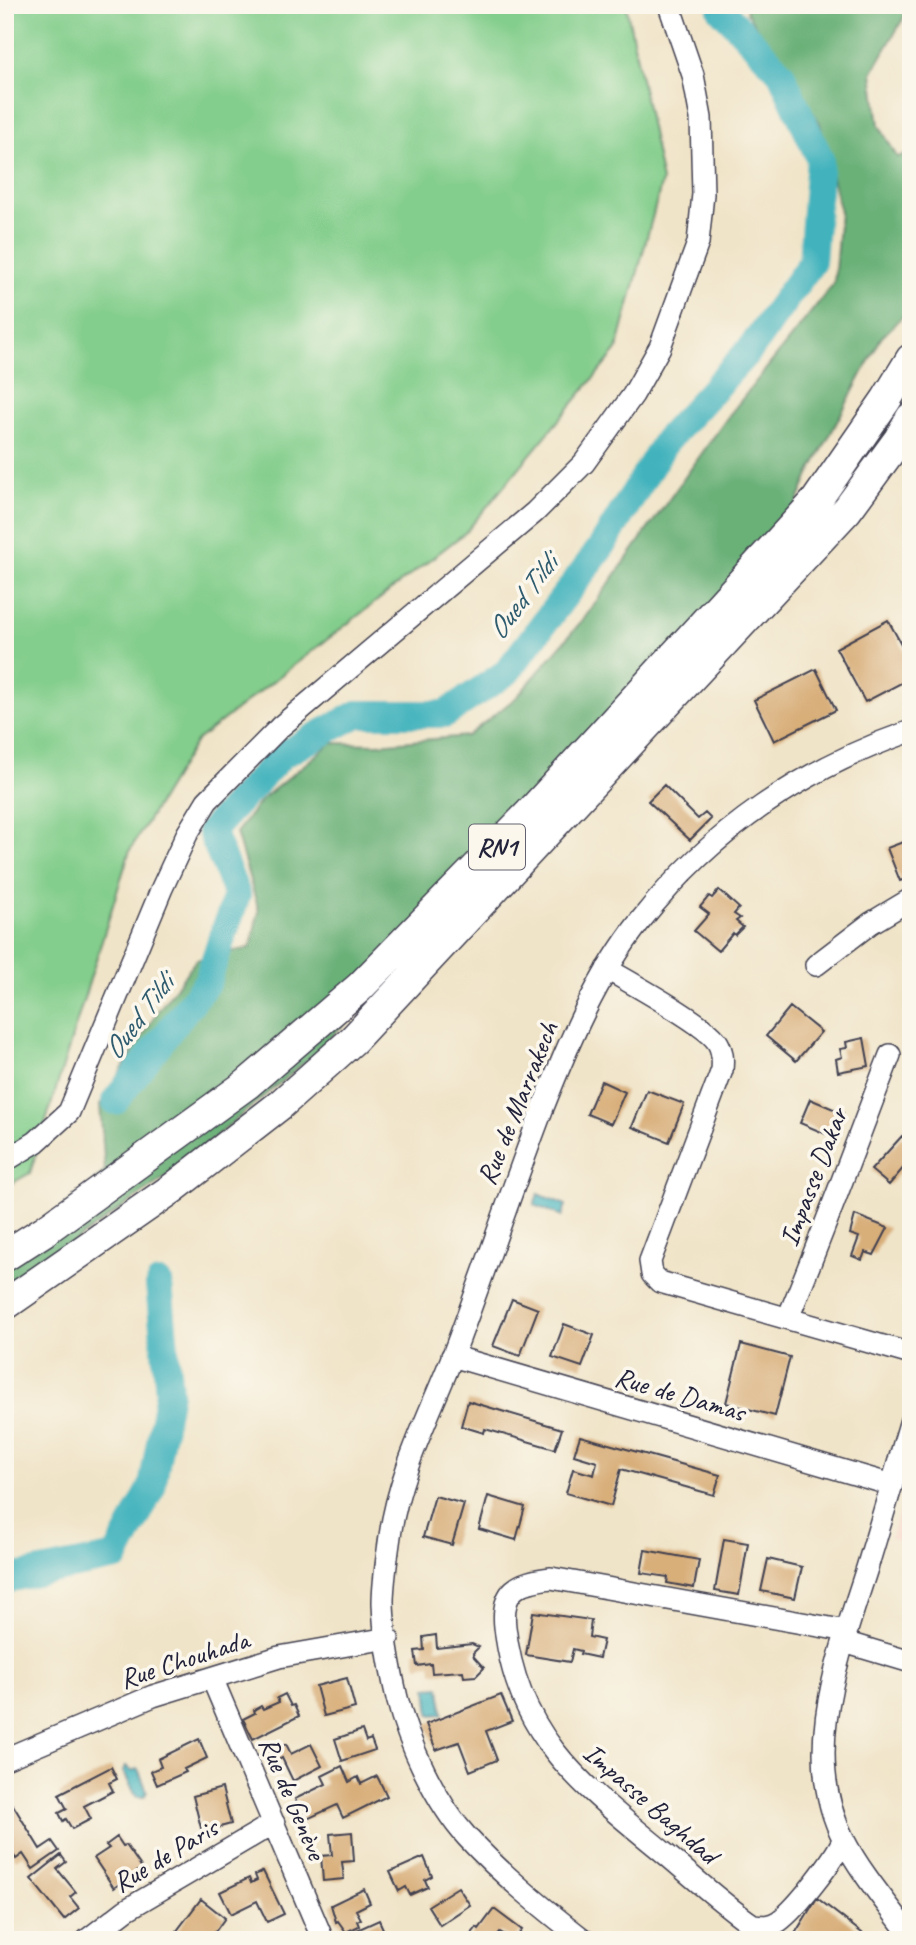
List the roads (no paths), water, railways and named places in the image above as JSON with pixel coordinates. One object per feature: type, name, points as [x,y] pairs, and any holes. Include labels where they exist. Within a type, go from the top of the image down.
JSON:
[{"type":"highway","name":"RN1","points":[[5,1256],[44,1231],[247,1084],[360,987],[530,813],[816,501],[911,359]]},
{"type":"highway","name":"RN1","points":[[5,1305],[173,1188],[280,1105],[353,1040],[839,519],[900,439],[911,418]]},
{"type":"street","points":[[5,1161],[36,1142],[69,1112],[162,888],[187,834],[207,801],[281,727],[536,512],[584,463],[633,395],[660,347],[683,289],[698,243],[703,194],[699,108],[693,75],[669,5]]},
{"type":"street","name":"Rue de Marrakech","points":[[584,1940],[552,1915],[465,1835],[444,1805],[406,1724],[398,1701],[383,1602],[390,1535],[397,1500],[429,1408],[452,1356],[562,1059],[607,969],[640,922],[673,882],[710,846],[755,810],[797,782],[851,754],[911,731]]},
{"type":"street","points":[[816,965],[871,923],[911,899]]},
{"type":"street","points":[[607,969],[702,1028],[717,1041],[723,1054],[722,1070],[650,1261],[652,1274],[660,1282],[911,1354]]},
{"type":"street","name":"Impasse Dakar","points":[[788,1318],[833,1210],[890,1055]]},
{"type":"street","name":"Rue de Damas","points":[[452,1356],[892,1485]]},
{"type":"street","points":[[911,1420],[830,1689],[825,1737],[825,1774],[832,1809],[844,1840],[911,1936]]},
{"type":"street","name":"Impasse Baghdad","points":[[844,1840],[838,1852],[791,1910],[778,1922],[764,1927],[753,1925],[620,1817],[559,1759],[540,1732],[513,1674],[505,1621],[506,1604],[515,1587],[529,1581],[551,1578],[846,1637]]},
{"type":"street","points":[[846,1637],[911,1662]]},
{"type":"street","name":"Rue Chouhada","points":[[5,1759],[153,1696],[279,1657],[388,1638]]},
{"type":"street","name":"Rue de Genève","points":[[212,1678],[323,1940]]},
{"type":"street","name":"Rue de Paris","points":[[87,1940],[126,1910],[274,1823]]},
{"type":"water","points":[[538,1194],[566,1205],[562,1216],[534,1205]]},
{"type":"water","points":[[440,1687],[443,1714],[430,1715],[427,1688]]},
{"type":"water","points":[[126,1766],[131,1771],[138,1769],[147,1791],[144,1797],[137,1797],[135,1794],[123,1771]]},
{"type":"waterway","name":"Oued Tildi","points":[[115,1101],[207,982],[237,895],[211,831],[282,755],[357,714],[445,714],[507,672],[600,549],[666,441],[751,348],[812,262],[820,159],[781,73],[721,9],[721,5]]},
{"type":"waterway","name":"Oued Tildi","points":[[5,1581],[116,1557],[152,1487],[169,1392],[159,1284]]}]
